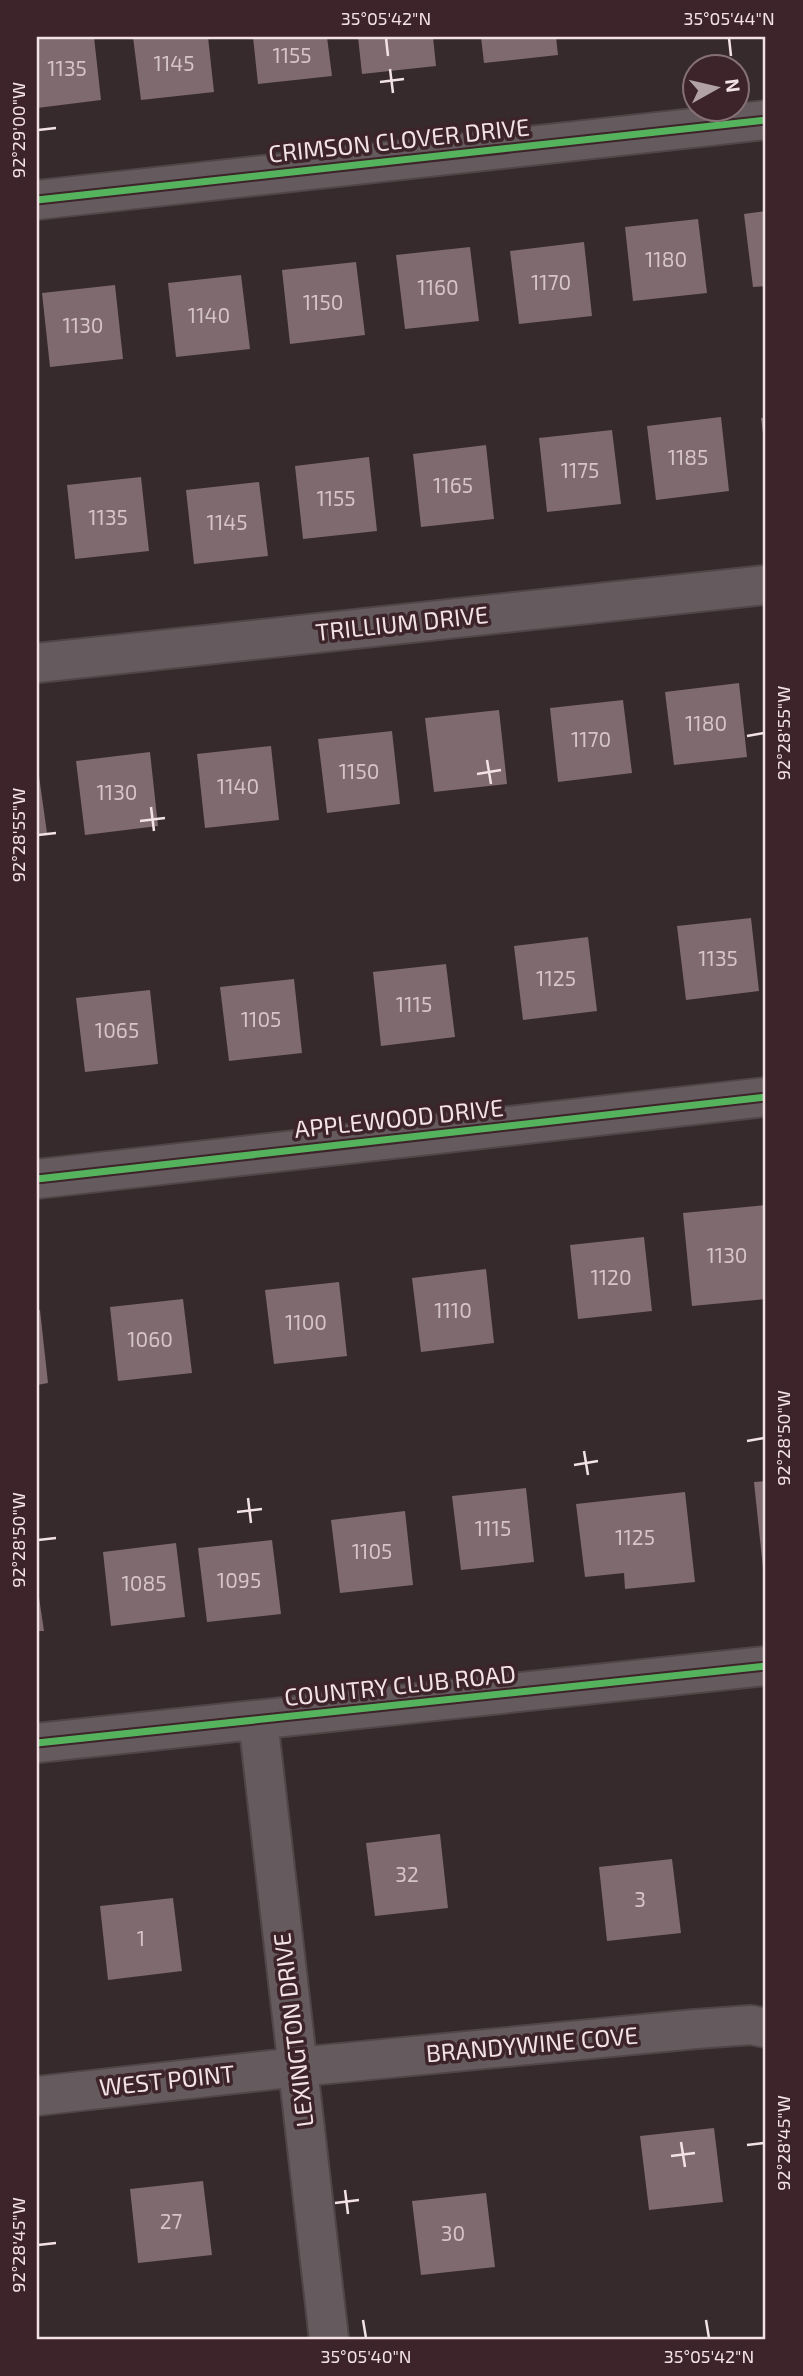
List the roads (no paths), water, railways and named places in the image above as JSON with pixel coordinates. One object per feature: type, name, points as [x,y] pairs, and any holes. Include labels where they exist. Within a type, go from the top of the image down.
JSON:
[{"type":"street","name":"CRIMSON CLOVER DRIVE","points":[[37,200],[766,120]]},
{"type":"street","name":"TRILLIUM DRIVE","points":[[37,663],[766,585]]},
{"type":"street","name":"APPLEWOOD DRIVE","points":[[37,1179],[766,1097]]},
{"type":"street","name":"COUNTRY CLUB ROAD","points":[[37,1743],[766,1667]]},
{"type":"street","name":"LEXINGTON DRIVE","points":[[258,1720],[329,2339]]},
{"type":"street","name":"BRANDYWINE COVE","points":[[298,2067],[696,2029],[751,2025],[766,2028]]},
{"type":"street","name":"WEST POINT","points":[[37,2096],[298,2067]]}]
